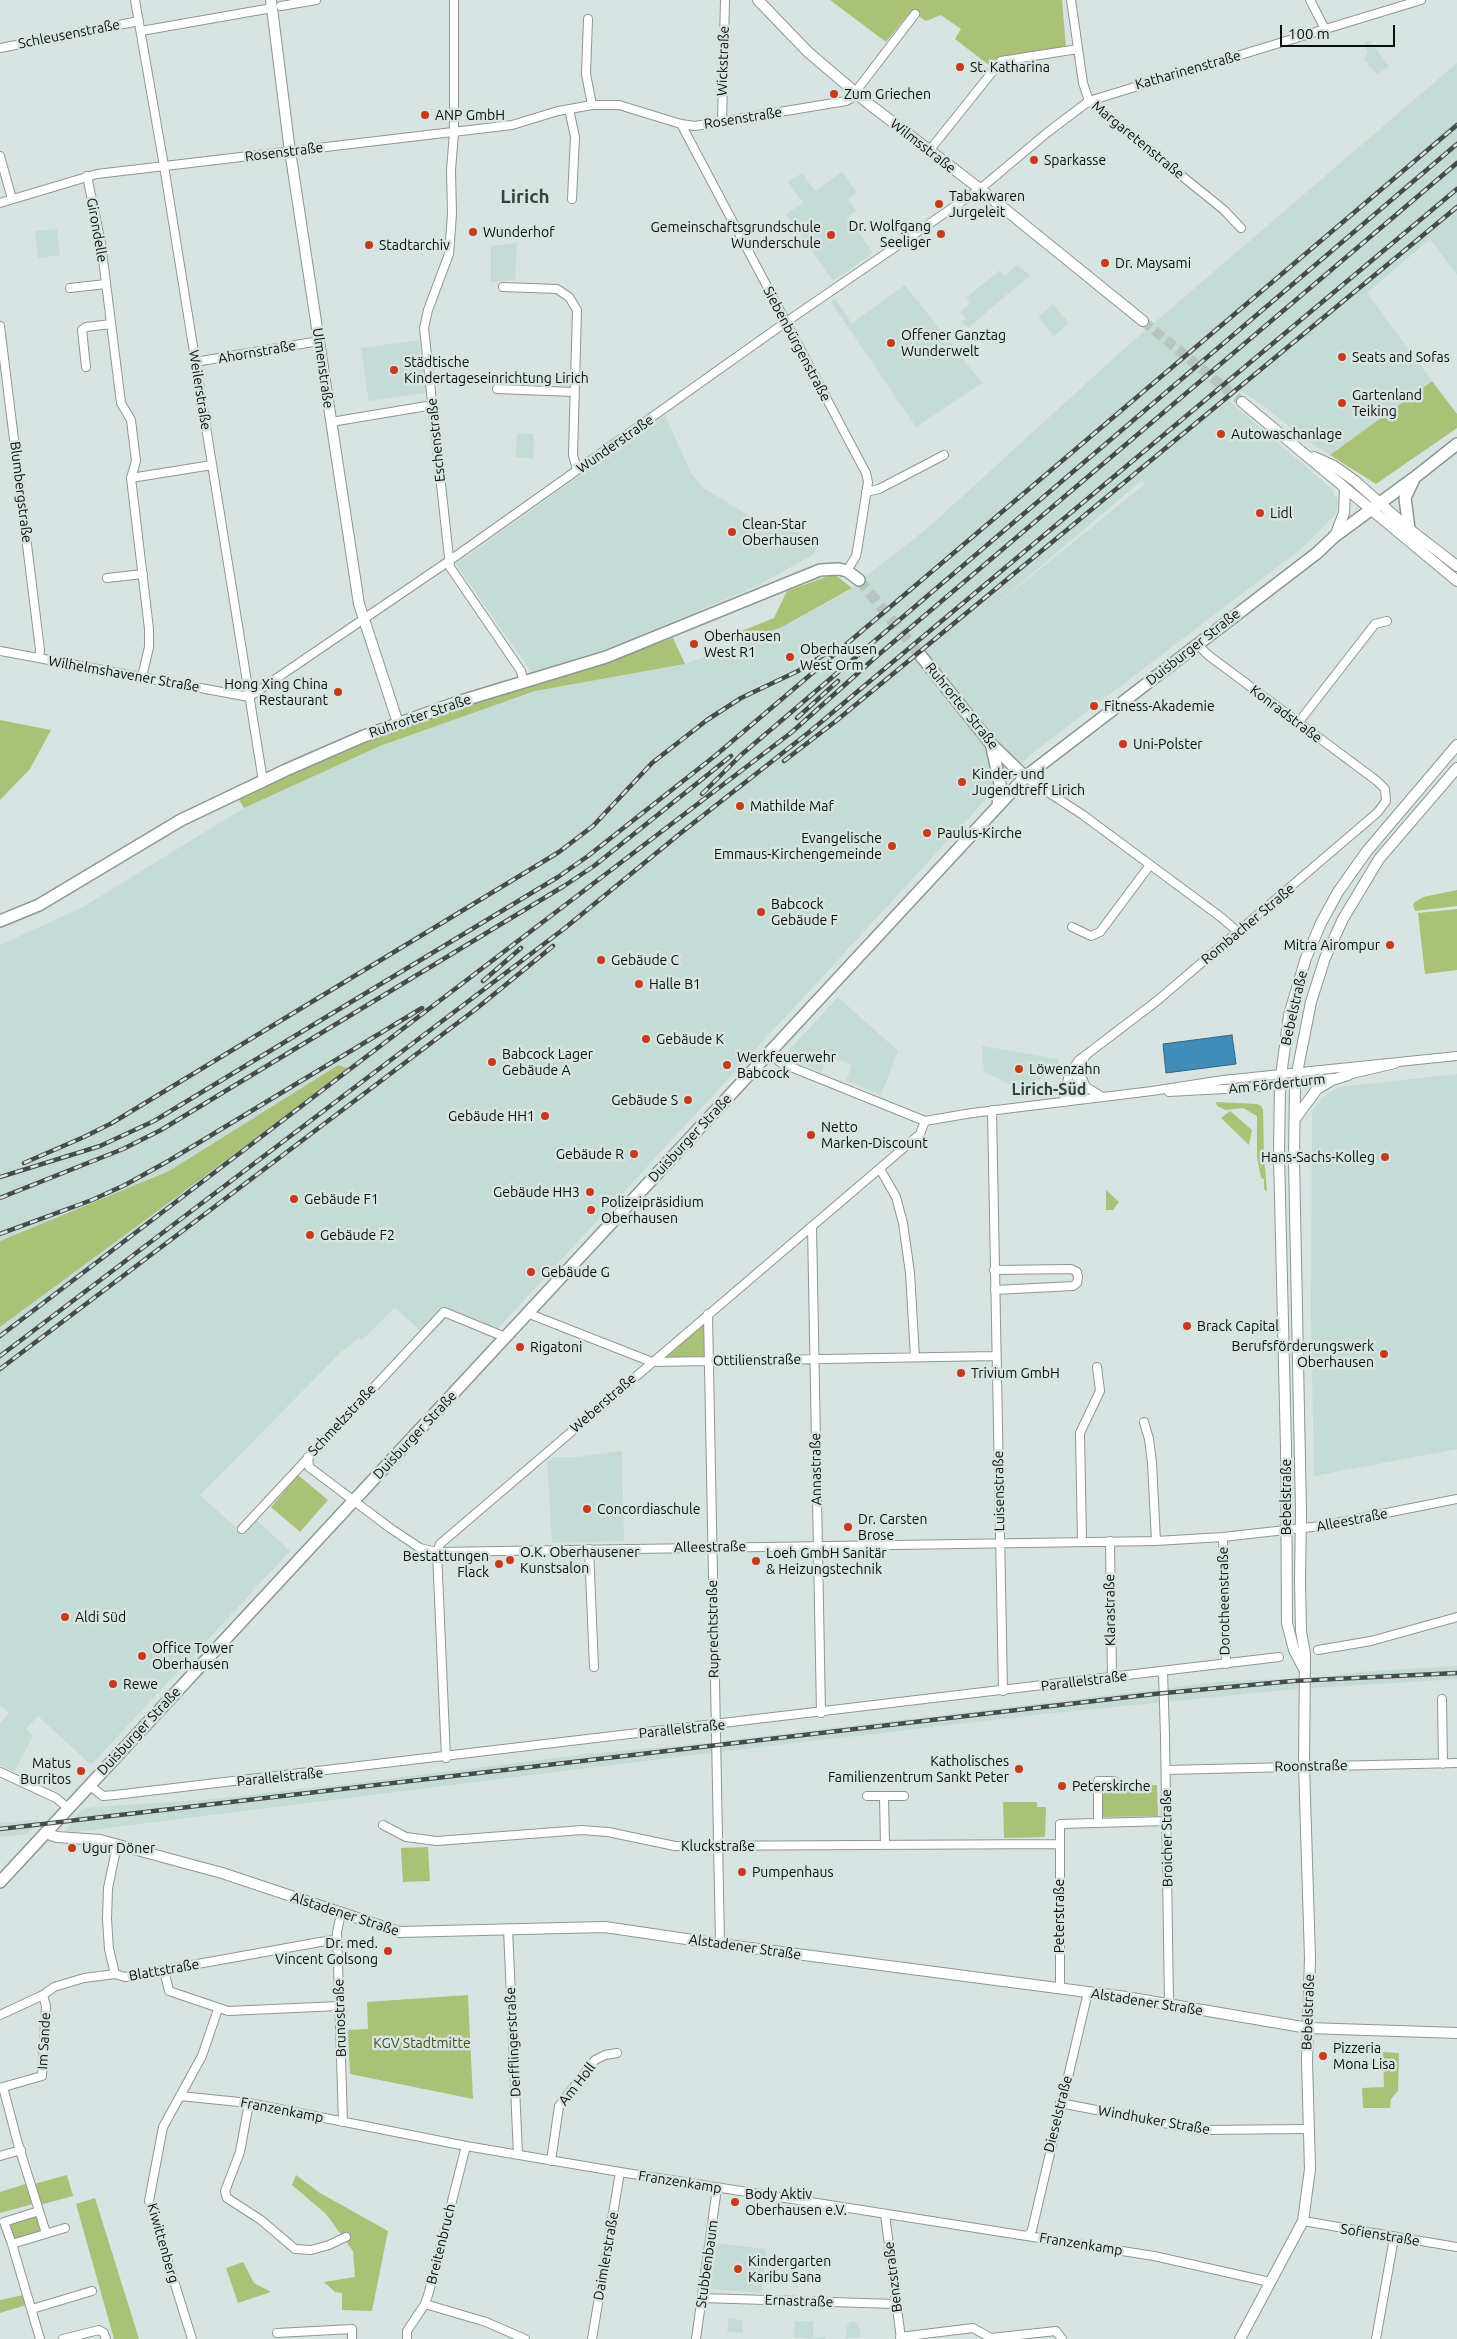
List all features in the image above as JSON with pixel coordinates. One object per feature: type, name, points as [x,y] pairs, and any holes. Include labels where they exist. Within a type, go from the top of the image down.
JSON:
[{"type":"main road","name":"Duisburger Straße","points":[[0,1882],[1025,776],[1457,444]]},
{"type":"main road","points":[[1409,529],[1405,498],[1414,478]]},
{"type":"main road","name":"Ruhrorter Straße","points":[[0,921],[39,905],[165,829],[263,781],[398,723],[636,646],[813,573],[830,568],[847,571]]},
{"type":"main road","points":[[847,571],[859,580]]},
{"type":"main road","name":"Ruhrorter Straße","points":[[921,656],[992,745],[1025,776]]},
{"type":"main road","points":[[992,745],[999,772],[998,806]]},
{"type":"street","name":"Weilerstraße","points":[[135,0],[164,166],[263,781]]},
{"type":"street","points":[[141,31],[275,5],[316,0]]},
{"type":"street","name":"Eschenstraße","points":[[454,0],[454,133],[449,254],[428,310],[424,328],[449,561],[453,573],[521,671],[524,683]]},
{"type":"street","name":"Wickstraße","points":[[722,122],[725,0]]},
{"type":"street","name":"Wilmsstraße","points":[[758,0],[808,52],[929,151],[980,188],[1143,321]]},
{"type":"street","name":"Margaretenstraße","points":[[1071,0],[1084,89],[1089,101],[1224,210],[1241,228]]},
{"type":"street","points":[[1310,0],[1325,29]]},
{"type":"street","name":"Katharinenstraße","points":[[980,188],[1089,101],[1421,0]]},
{"type":"street","name":"Ulmenstraße","points":[[275,5],[290,151],[359,604],[398,723]]},
{"type":"street","points":[[856,92],[915,14]]},
{"type":"street","points":[[588,19],[586,74],[592,105]]},
{"type":"street","name":"Schleusenstraße","points":[[0,48],[139,21]]},
{"type":"street","points":[[929,151],[1000,61],[1078,49]]},
{"type":"street","name":"Rosenstraße","points":[[0,203],[86,176],[512,125],[569,109],[592,105],[620,105],[681,124],[700,126],[846,101],[856,92]]},
{"type":"street","points":[[569,109],[575,137],[572,199]]},
{"type":"street","name":"Siebenbürgenstraße","points":[[681,124],[866,473],[868,482],[856,556],[847,571]]},
{"type":"street","points":[[0,156],[12,199]]},
{"type":"street","name":"Girondelle","points":[[86,176],[100,237],[121,403],[131,420],[136,461],[131,478],[149,641],[142,677]]},
{"type":"street","name":"Wunderstraße","points":[[248,697],[449,561],[786,322],[980,188]]},
{"type":"street","points":[[70,288],[106,284]]},
{"type":"street","points":[[503,287],[557,289],[568,297],[576,310],[573,455],[577,470]]},
{"type":"street","points":[[86,367],[82,330],[86,327],[111,324]]},
{"type":"street","name":"Blumbergstraße","points":[[0,326],[3,375],[40,650],[39,658]]},
{"type":"street","name":"Ahornstraße","points":[[195,362],[319,341]]},
{"type":"street","points":[[497,389],[574,392]]},
{"type":"street","points":[[1242,402],[1345,488],[1409,529],[1457,566]]},
{"type":"street","points":[[331,422],[433,405]]},
{"type":"street","points":[[1306,454],[1338,469],[1370,494],[1375,507],[1457,581]]},
{"type":"street","points":[[866,492],[879,490],[944,455]]},
{"type":"street","points":[[131,478],[212,465]]},
{"type":"street","points":[[1335,536],[1344,513],[1345,488]]},
{"type":"street","points":[[107,578],[143,574]]},
{"type":"street","points":[[1298,723],[1375,624],[1387,621]]},
{"type":"street","name":"Konradstraße","points":[[1197,644],[1208,655],[1377,781]]},
{"type":"street","name":"Wilhelmshavener Straße","points":[[0,651],[248,697]]},
{"type":"street","name":"Bebelstraße","points":[[1304,1669],[1294,1650],[1287,1623],[1282,1322],[1281,1079],[1289,1015],[1295,990],[1321,923],[1347,878],[1367,851],[1457,745]]},
{"type":"street","points":[[1438,768],[1440,788]]},
{"type":"street","name":"Bebelstraße","points":[[1240,2339],[1302,2220],[1310,2169],[1308,2028],[1310,1958],[1304,1766],[1305,1654],[1301,1631],[1296,1322],[1295,1119],[1297,1078],[1311,1002],[1325,958],[1340,926],[1379,859],[1457,768]]},
{"type":"street","points":[[1025,776],[1039,784],[1150,865],[1238,932]]},
{"type":"street","name":"Rombacher Straße","points":[[1064,1102],[1066,1084],[1070,1072],[1086,1055],[1158,1000],[1382,809],[1387,796],[1385,789],[1377,781]]},
{"type":"street","points":[[1072,927],[1091,936],[1100,932],[1150,865]]},
{"type":"street","points":[[769,1053],[781,1063],[925,1121]]},
{"type":"street","name":"Rombacher Straße","points":[[1075,1100],[1079,1070],[1086,1055]]},
{"type":"street","name":"Am Förderturm","points":[[1297,1078],[1400,1062],[1457,1056]]},
{"type":"street","name":"Am Förderturm","points":[[925,1121],[992,1110],[1152,1091],[1348,1075],[1386,1068],[1400,1062]]},
{"type":"street","points":[[1079,1070],[1086,1087],[1094,1094],[1103,1097]]},
{"type":"street","points":[[1295,1119],[1317,1089],[1328,1082],[1348,1075]]},
{"type":"street","name":"Luisenstraße","points":[[992,1110],[1003,1691]]},
{"type":"street","name":"Weberstraße","points":[[437,1552],[440,1544],[920,1134],[925,1121]]},
{"type":"street","points":[[880,1168],[896,1198],[903,1223],[910,1274],[916,1357]]},
{"type":"street","name":"Annastraße","points":[[812,1226],[821,1713]]},
{"type":"street","points":[[994,1270],[1071,1269],[1076,1272],[1078,1277],[1077,1283],[1073,1286],[994,1290]]},
{"type":"street","name":"Schmelzstraße","points":[[242,1528],[444,1312],[505,1337]]},
{"type":"street","name":"Ottilienstraße","points":[[527,1313],[652,1362],[996,1356]]},
{"type":"street","name":"Ruprechtstraße","points":[[708,1314],[714,1725],[720,1944]]},
{"type":"street","points":[[1282,1322],[1296,1322]]},
{"type":"street","points":[[1082,1542],[1080,1433],[1100,1391],[1097,1367]]},
{"type":"street","points":[[1144,1422],[1149,1439],[1153,1472],[1156,1541]]},
{"type":"street","name":"Alleestraße","points":[[308,1457],[309,1467],[415,1545],[437,1552],[1156,1541],[1286,1531],[1457,1499]]},
{"type":"street","name":"Dorotheenstraße","points":[[1223,1537],[1226,1664]]},
{"type":"street","name":"Klarastraße","points":[[1110,1541],[1112,1678]]},
{"type":"street","points":[[589,1549],[594,1667]]},
{"type":"street","points":[[437,1552],[446,1758]]},
{"type":"street","points":[[1318,1650],[1371,1641],[1457,1617]]},
{"type":"street","name":"Parallelstraße","points":[[89,1785],[102,1796],[446,1758],[1279,1657]]},
{"type":"street","name":"Broicher Straße","points":[[1163,1672],[1166,1770],[1168,2004]]},
{"type":"street","points":[[1442,1699],[1443,1764]]},
{"type":"street","name":"Roonstraße","points":[[1166,1770],[1457,1763]]},
{"type":"street","points":[[0,1772],[56,1798],[68,1808]]},
{"type":"street","points":[[1114,1781],[1098,1781],[1098,1822],[1166,1821]]},
{"type":"street","points":[[867,1796],[904,1796]]},
{"type":"street","points":[[884,1796],[885,1845]]},
{"type":"street","name":"Peterstraße","points":[[1060,1988],[1059,1826],[1062,1823],[1098,1822]]},
{"type":"street","name":"Kluckstraße","points":[[383,1825],[398,1835],[432,1841],[582,1830],[608,1832],[662,1845],[717,1847],[1059,1844]]},
{"type":"street","name":"Alstadener Straße","points":[[45,1833],[57,1837],[85,1838],[117,1845],[222,1873],[340,1914],[406,1933],[605,1926],[720,1944],[1088,1992],[1308,2028],[1457,2033]]},
{"type":"street","points":[[116,1974],[109,1949],[107,1912],[110,1879],[117,1845]]},
{"type":"street","name":"Brunostraße","points":[[340,1914],[337,1939],[343,2122]]},
{"type":"street","name":"Derfflingerstraße","points":[[508,1929],[518,2155]]},
{"type":"street","name":"Blattstraße","points":[[0,2015],[60,1985],[84,1978],[116,1974],[125,1977],[337,1939]]},
{"type":"street","points":[[164,1970],[169,1991],[218,2009],[236,2011],[339,2006]]},
{"type":"street","name":"Dieselstraße","points":[[1028,2236],[1032,2230],[1060,2103],[1088,1992]]},
{"type":"street","name":"Im Sande","points":[[43,1995],[46,2006],[42,2076],[1,2088],[4,2108],[21,2150],[46,2233]]},
{"type":"street","name":"Kiwittenberg","points":[[192,2339],[149,2202],[163,2127],[202,2056],[218,2009]]},
{"type":"street","name":"Am Holl","points":[[551,2161],[559,2106],[595,2060],[605,2055],[617,2053]]},
{"type":"street","name":"Franzenkamp","points":[[180,2096],[249,2103],[551,2161],[1154,2256],[1270,2282]]},
{"type":"street","points":[[249,2103],[240,2152],[225,2191],[227,2198],[261,2220],[294,2248],[311,2250],[329,2245],[346,2237]]},
{"type":"street","name":"Windhuker Straße","points":[[1060,2103],[1200,2130],[1308,2129]]},
{"type":"street","name":"Breitenbruch","points":[[407,2339],[407,2331],[425,2304],[466,2146]]},
{"type":"street","points":[[0,2156],[21,2150]]},
{"type":"street","name":"Daimlerstraße","points":[[592,2339],[620,2172]]},
{"type":"street","name":"Stubbenbaum","points":[[696,2339],[717,2188]]},
{"type":"street","points":[[39,2211],[4,2222],[40,2339]]},
{"type":"street","name":"Benzstraße","points":[[885,2214],[900,2338]]},
{"type":"street","name":"Sofienstraße","points":[[1302,2220],[1394,2238],[1457,2247]]},
{"type":"street","points":[[12,2244],[65,2228]]},
{"type":"street","points":[[1376,2339],[1394,2238]]},
{"type":"street","points":[[32,2309],[92,2291]]},
{"type":"street","name":"Ernastraße","points":[[702,2298],[896,2304]]},
{"type":"street","points":[[425,2304],[486,2322],[525,2339]]},
{"type":"street","points":[[900,2338],[973,2328],[991,2338],[1056,2331],[1062,2339]]},
{"type":"street","points":[[277,2333],[352,2329],[352,2339]]},
{"type":"street","points":[[64,2339],[99,2330],[104,2333],[106,2339]]},
{"type":"shaded area","points":[[1370,41],[1389,66],[1377,75],[1363,58],[1368,54],[1365,42]]},
{"type":"shaded area","points":[[1457,63],[1457,275],[1430,239],[1367,293],[1432,381],[1330,455],[1304,439],[1265,407],[1241,391],[1229,401],[1334,491],[1333,494],[1338,500],[1336,514],[1302,548],[1030,755],[988,797],[490,1337],[447,1318],[428,1338],[395,1307],[362,1340],[359,1338],[341,1352],[200,1495],[243,1534],[257,1520],[290,1551],[91,1765],[38,1716],[26,1729],[33,1736],[14,1772],[0,1765],[0,1723],[9,1713],[0,1705],[0,1327],[349,1069],[337,1065],[169,1171],[0,1241],[0,945],[83,907],[244,808],[380,746],[535,691],[685,664],[782,627],[845,593],[930,526],[1126,347]],"holes":[[[1142,480],[1145,484],[986,613]]]},
{"type":"shaded area","name":"Gemeinschaftsgrundschule Wunderschule","points":[[842,172],[857,193],[848,199],[856,211],[848,217],[873,253],[833,281],[786,214],[803,203],[788,182],[802,173],[815,191]]},
{"type":"shaded area","points":[[57,229],[60,255],[38,258],[35,231]]},
{"type":"shaded area","points":[[517,243],[515,280],[491,282],[491,246]]},
{"type":"shaded area","points":[[1017,265],[1030,275],[968,328],[962,322],[966,318],[960,312],[970,304],[966,298],[1000,270],[1005,276]]},
{"type":"shaded area","points":[[905,285],[982,383],[916,427],[831,302],[835,299],[852,323]]},
{"type":"shaded area","points":[[1053,304],[1069,323],[1054,336],[1038,317]]},
{"type":"shaded area","name":"Städtische Kindertageseinrichtung Lirich","points":[[419,340],[426,393],[369,401],[361,348]]},
{"type":"shaded area","points":[[665,415],[691,473],[703,488],[753,518],[820,540],[814,554],[757,586],[614,646],[532,673],[456,564]]},
{"type":"shaded area","points":[[517,433],[534,434],[533,459],[516,457]]},
{"type":"shaded area","points":[[838,997],[898,1051],[881,1095],[846,1081],[852,1065],[828,1056],[821,1072],[789,1057],[790,1049]]},
{"type":"shaded area","name":"Löwenzahn","points":[[982,1046],[1058,1059],[1058,1066],[1024,1091],[984,1072]]},
{"type":"shaded area","name":"Berufsförderungswerk Oberhausen","points":[[1457,1074],[1457,1449],[1314,1476],[1311,1316],[1312,1111],[1322,1098],[1339,1087]]},
{"type":"shaded area","name":"Concordiaschule","points":[[622,1451],[624,1541],[552,1543],[547,1461],[552,1460],[553,1457],[576,1457]]},
{"type":"shaded area","points":[[1457,1666],[1457,1679],[1295,1689],[1044,1714],[709,1753],[75,1832],[65,1831],[82,1809],[95,1807],[202,1800],[339,1785],[579,1755],[706,1743],[1228,1681],[1314,1678],[1358,1672]]},
{"type":"shaded area","points":[[39,1820],[27,1834],[0,1837],[0,1823]]},
{"type":"shaded area","name":"Kindergarten Karibu Sana","points":[[716,2243],[766,2249],[762,2293],[710,2289]]},
{"type":"shaded area","points":[[729,2318],[743,2321],[743,2333],[727,2332]]},
{"type":"shaded area","points":[[795,2321],[813,2321],[813,2337],[825,2337],[825,2339],[794,2338]]},
{"type":"shaded area","points":[[850,2322],[856,2322],[860,2329],[860,2337],[846,2338],[846,2328]]},
{"type":"green space","points":[[830,0],[1062,0],[1066,47],[1000,57],[990,66],[955,39],[961,29],[941,15],[926,21],[915,14],[907,16],[886,42]]},
{"type":"green space","points":[[1432,381],[1457,414],[1457,428],[1376,484],[1330,455]]},
{"type":"green space","points":[[834,574],[852,588],[782,627],[739,643],[734,634],[774,618],[787,591]]},
{"type":"green space","points":[[673,638],[685,664],[535,691],[380,746],[244,808],[238,798],[400,728]]},
{"type":"green space","points":[[0,720],[51,730],[30,769],[0,800]]},
{"type":"green space","points":[[1457,890],[1457,906],[1415,911],[1413,905],[1423,897]]},
{"type":"green space","points":[[1457,909],[1457,970],[1425,974],[1418,913]]},
{"type":"green space","points":[[338,1065],[350,1069],[0,1327],[0,1241],[169,1171]]},
{"type":"green space","points":[[1216,1102],[1257,1104],[1261,1106],[1263,1110],[1267,1192],[1264,1189],[1264,1179],[1261,1178],[1257,1157],[1257,1116],[1243,1108],[1226,1110],[1217,1106]]},
{"type":"green space","points":[[1230,1111],[1252,1130],[1249,1145],[1221,1118]]},
{"type":"green space","points":[[1106,1190],[1119,1202],[1113,1210],[1106,1210]]},
{"type":"green space","points":[[708,1314],[709,1360],[652,1362]]},
{"type":"green space","points":[[298,1475],[328,1500],[300,1532],[271,1507]]},
{"type":"green space","points":[[1103,1785],[1157,1785],[1158,1816],[1103,1817]]},
{"type":"green space","points":[[1003,1802],[1037,1802],[1037,1807],[1046,1807],[1045,1837],[1004,1838]]},
{"type":"green space","points":[[428,1847],[430,1881],[403,1882],[401,1848]]},
{"type":"green space","name":"KGV Stadtmitte","points":[[468,1995],[473,2099],[350,2074],[348,2030],[368,2029],[367,2002]]},
{"type":"green space","points":[[1383,2052],[1399,2053],[1398,2091],[1391,2099],[1390,2108],[1363,2108],[1362,2088],[1384,2087]]},
{"type":"green space","points":[[67,2175],[73,2196],[40,2205],[34,2184]]},
{"type":"green space","points":[[296,2175],[320,2193],[388,2231],[372,2311],[342,2310],[342,2293],[335,2292],[324,2282],[355,2277],[353,2251],[326,2214],[292,2185]]},
{"type":"green space","points":[[29,2183],[33,2204],[0,2213],[0,2192]]},
{"type":"green space","points":[[95,2198],[139,2339],[114,2339],[76,2204]]},
{"type":"green space","points":[[38,2216],[40,2232],[15,2240],[12,2238],[10,2223]]},
{"type":"green space","points":[[243,2262],[254,2283],[271,2292],[238,2303],[226,2268]]},
{"type":"green space","points":[[23,2295],[26,2305],[0,2313],[0,2300]]},
{"type":"water","points":[[1232,1035],[1236,1064],[1166,1073],[1163,1044]]},
{"type":"tunnel","points":[[1143,321],[1242,402]]},
{"type":"tunnel","points":[[859,580],[921,656]]},
{"type":"railway","points":[[0,1177],[100,1146],[154,1121],[558,877],[588,856],[716,755],[1457,125]]},
{"type":"railway","points":[[702,794],[741,755],[1457,144]]},
{"type":"railway","points":[[0,1336],[792,732],[877,656],[1457,163]]},
{"type":"railway","points":[[0,1356],[565,928],[682,832],[808,733],[1457,189]]},
{"type":"railway","points":[[784,761],[836,721],[1457,207]]},
{"type":"railway","points":[[24,1163],[112,1123],[559,852],[593,826],[652,763],[707,720],[741,698],[798,671],[830,651]]},
{"type":"railway","points":[[797,718],[838,681]]},
{"type":"railway","points":[[0,1198],[123,1149],[161,1130],[564,886],[594,866],[731,756]]},
{"type":"railway","points":[[0,1369],[476,1009],[553,946]]},
{"type":"railway","points":[[483,981],[521,948]]},
{"type":"railway","points":[[0,1234],[92,1200],[125,1185],[170,1160],[422,1008]]},
{"type":"railway","points":[[0,1829],[1154,1694],[1293,1681],[1457,1673]]},
{"type":"place","name":"St. Katharina","points":[[960,67]]},
{"type":"place","name":"Zum Griechen","points":[[834,94]]},
{"type":"place","name":"ANP GmbH","points":[[425,115]]},
{"type":"place","name":"Sparkasse","points":[[1034,160]]},
{"type":"place","name":"Tabakwaren Jurgeleit","points":[[939,204]]},
{"type":"place","name":"Wunderhof","points":[[473,232]]},
{"type":"place","name":"Dr. Wolfgang Seeliger","points":[[941,234]]},
{"type":"place","name":"Gemeinschaftsgrundschule Wunderschule","points":[[831,235]]},
{"type":"place","name":"Stadtarchiv","points":[[369,245]]},
{"type":"place","name":"Dr. Maysami","points":[[1105,263]]},
{"type":"place","name":"Offener Ganztag Wunderwelt","points":[[891,343]]},
{"type":"place","name":"Seats and Sofas","points":[[1342,357]]},
{"type":"place","name":"Städtische Kindertageseinrichtung Lirich","points":[[394,370]]},
{"type":"place","name":"Gartenland Teiking","points":[[1342,403]]},
{"type":"place","name":"Autowaschanlage","points":[[1221,434]]},
{"type":"place","name":"Lidl","points":[[1260,513]]},
{"type":"place","name":"Clean-Star Oberhausen","points":[[732,532]]},
{"type":"place","name":"Oberhausen West R1","points":[[694,644]]},
{"type":"place","name":"Oberhausen West Orm","points":[[790,657]]},
{"type":"place","name":"Hong Xing China Restaurant","points":[[338,692]]},
{"type":"place","name":"Fitness-Akademie","points":[[1094,706]]},
{"type":"place","name":"Uni-Polster","points":[[1123,744]]},
{"type":"place","name":"Kinder- und Jugendtreff Lirich","points":[[962,782]]},
{"type":"place","name":"Mathilde Maf","points":[[740,806]]},
{"type":"place","name":"Paulus-Kirche","points":[[927,833]]},
{"type":"place","name":"Evangelische Emmaus-Kirchengemeinde","points":[[892,846]]},
{"type":"place","name":"Babcock Gebäude F","points":[[761,912]]},
{"type":"place","name":"Mitra Airompur","points":[[1390,945]]},
{"type":"place","name":"Gebäude C","points":[[601,960]]},
{"type":"place","name":"Halle B1","points":[[639,984]]},
{"type":"place","name":"Gebäude K","points":[[646,1039]]},
{"type":"place","name":"Babcock Lager Gebäude A","points":[[492,1062]]},
{"type":"place","name":"Werkfeuerwehr Babcock","points":[[727,1065]]},
{"type":"place","name":"Löwenzahn","points":[[1019,1069]]},
{"type":"place","name":"Gebäude S","points":[[688,1100]]},
{"type":"place","name":"Gebäude HH1","points":[[545,1116]]},
{"type":"place","name":"Netto Marken-Discount","points":[[811,1135]]},
{"type":"place","name":"Gebäude R","points":[[634,1154]]},
{"type":"place","name":"Hans-Sachs-Kolleg","points":[[1385,1157]]},
{"type":"place","name":"Gebäude HH3","points":[[590,1192]]},
{"type":"place","name":"Gebäude F1","points":[[294,1199]]},
{"type":"place","name":"Polizeipräsidium Oberhausen","points":[[591,1210]]},
{"type":"place","name":"Gebäude F2","points":[[310,1235]]},
{"type":"place","name":"Gebäude G","points":[[531,1272]]},
{"type":"place","name":"Brack Capital","points":[[1187,1326]]},
{"type":"place","name":"Rigatoni","points":[[520,1347]]},
{"type":"place","name":"Berufsförderungswerk Oberhausen","points":[[1384,1354]]},
{"type":"place","name":"Trivium GmbH","points":[[961,1373]]},
{"type":"place","name":"Concordiaschule","points":[[587,1509]]},
{"type":"place","name":"Dr. Carsten Brose","points":[[848,1527]]},
{"type":"place","name":"O.K. Oberhausener Kunstsalon","points":[[510,1560]]},
{"type":"place","name":"Loeh GmbH Sanitär & Heizungstechnik","points":[[756,1561]]},
{"type":"place","name":"Bestattungen Flack","points":[[499,1564]]},
{"type":"place","name":"Aldi Süd","points":[[65,1617]]},
{"type":"place","name":"Office Tower Oberhausen","points":[[142,1656]]},
{"type":"place","name":"Rewe","points":[[113,1684]]},
{"type":"place","name":"Katholisches Familienzentrum Sankt Peter","points":[[1019,1769]]},
{"type":"place","name":"Matus Burritos","points":[[81,1771]]},
{"type":"place","name":"Peterskirche","points":[[1062,1786]]},
{"type":"place","name":"Ugur Döner","points":[[72,1848]]},
{"type":"place","name":"Pumpenhaus","points":[[742,1872]]},
{"type":"place","name":"Dr. med. Vincent Golsong","points":[[388,1951]]},
{"type":"place","name":"Pizzeria Mona Lisa","points":[[1323,2056]]},
{"type":"place","name":"Body Aktiv Oberhausen e.V.","points":[[735,2202]]},
{"type":"place","name":"Kindergarten Karibu Sana","points":[[738,2269]]},
{"type":"district","name":"Lirich","points":[[525,197]]},
{"type":"district","name":"Lirich-Süd","points":[[1049,1090]]}]
